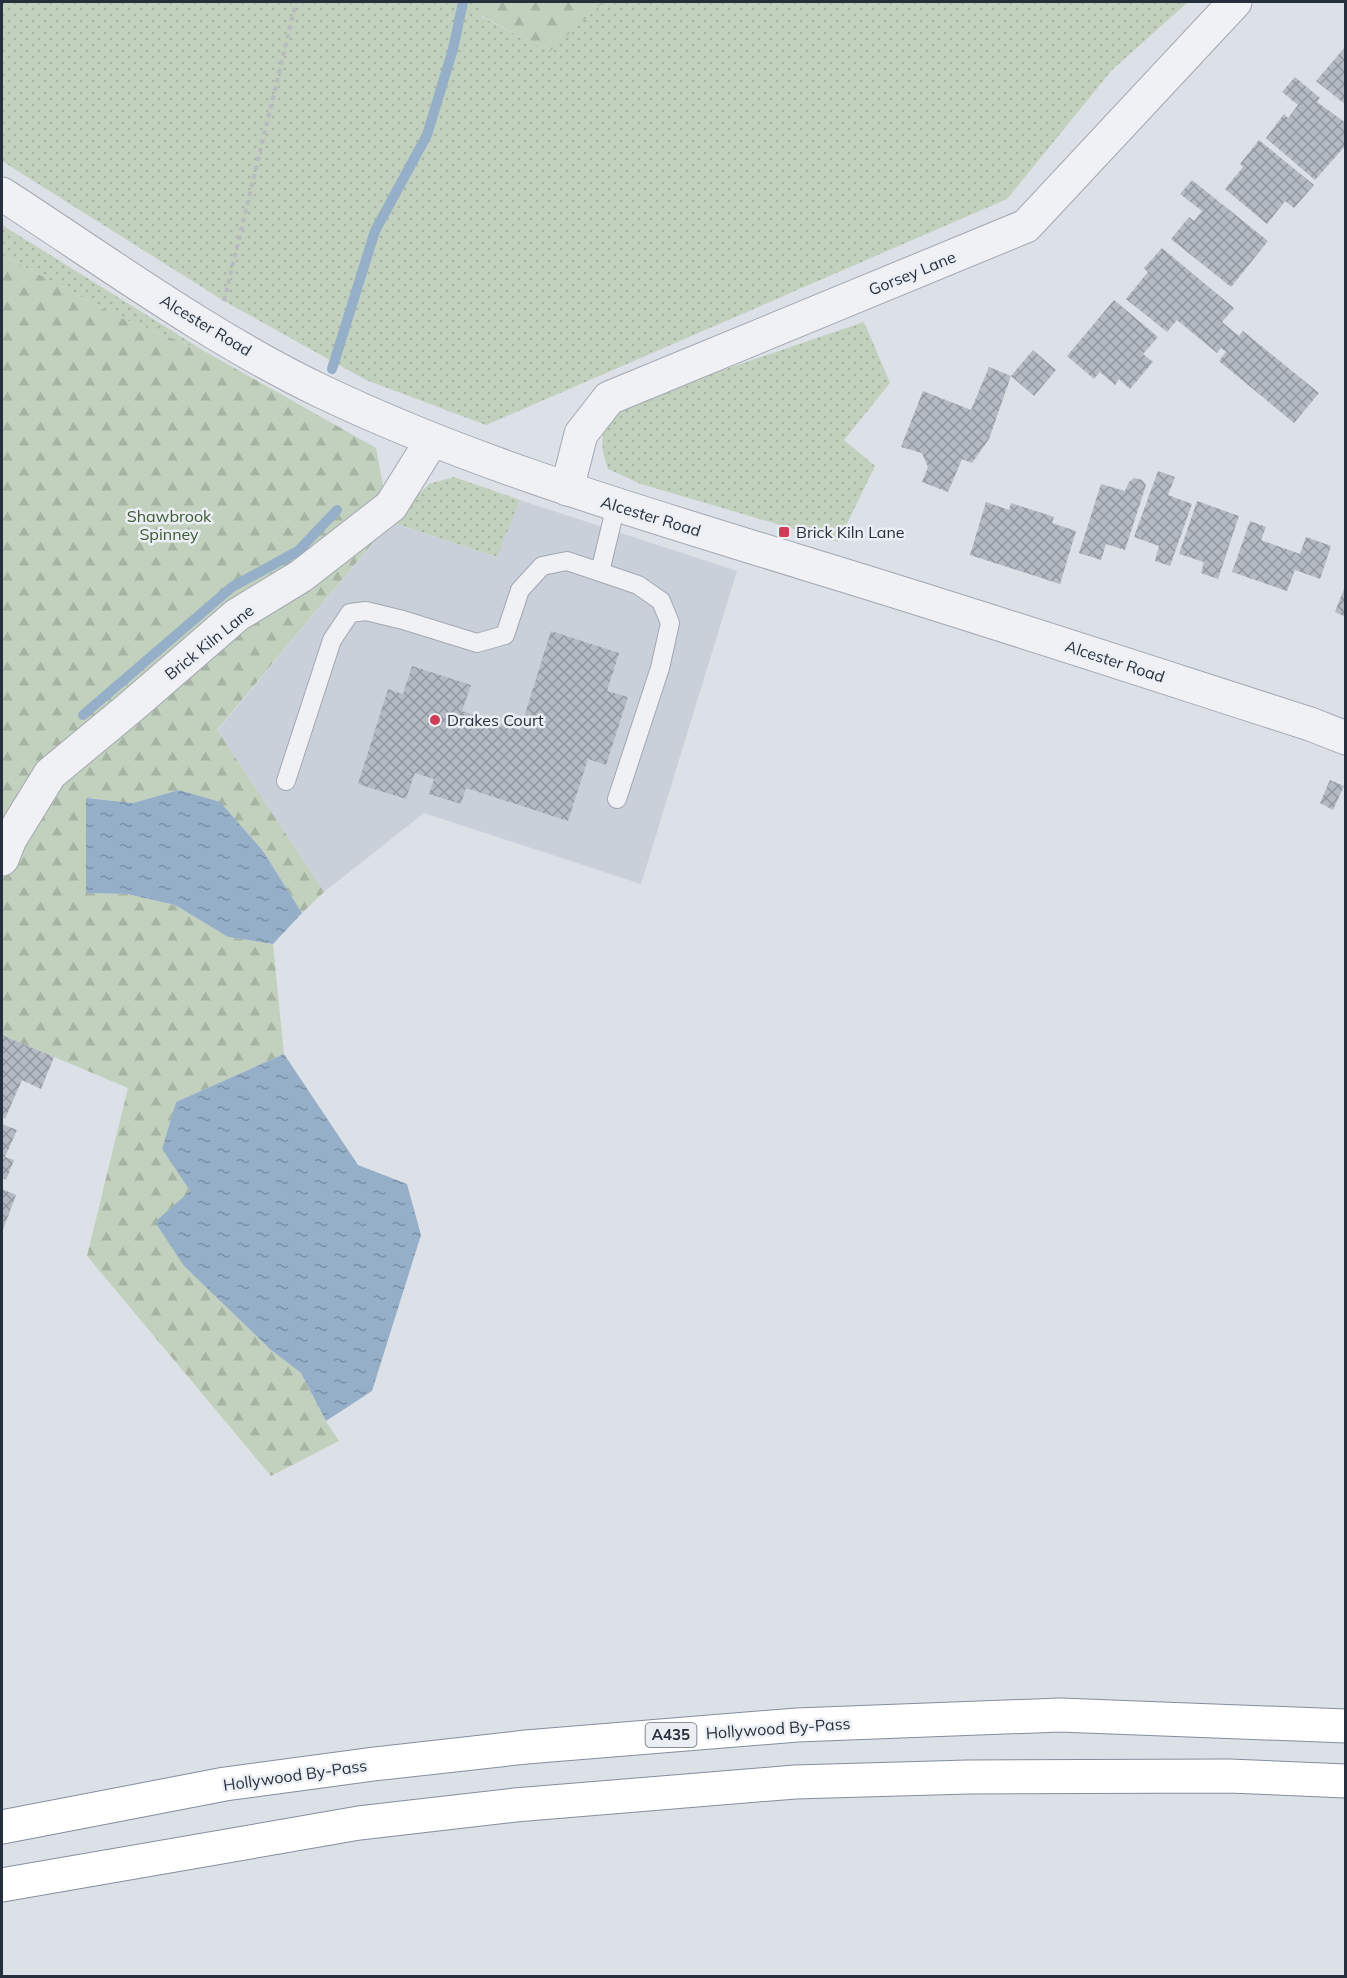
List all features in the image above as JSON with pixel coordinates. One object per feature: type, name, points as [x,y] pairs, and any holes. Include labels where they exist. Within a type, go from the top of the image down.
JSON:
[{"type":"highway","name":"Hollywood By-Pass","points":[[2,1827],[225,1784],[374,1764],[526,1747],[797,1725],[1060,1715],[1346,1726]]},
{"type":"highway","points":[[2,1885],[359,1823],[515,1805],[772,1784],[980,1777],[1229,1776],[1346,1780]]},
{"type":"street","name":"Gorsey Lane","points":[[567,489],[582,434],[609,398],[1026,226],[1235,2]]},
{"type":"street","name":"Alcester Road","points":[[2,194],[215,333],[321,391],[432,440],[616,505],[978,616],[1310,724],[1346,738]]},
{"type":"street","name":"Brick Kiln Lane","points":[[2,859],[10,839],[50,774],[237,615],[301,576],[391,507],[432,440]]},
{"type":"lane","points":[[600,572],[616,505]]},
{"type":"lane","points":[[286,781],[332,640],[350,613],[366,611],[477,643],[505,635],[520,590],[542,566],[567,561],[638,585],[661,600],[670,623],[660,668],[617,799]]},
{"type":"path","points":[[215,333],[296,2]]},
{"type":"shaded area","points":[[520,500],[737,571],[641,884],[424,813],[324,892],[217,731],[390,522],[496,557]]},
{"type":"green space","points":[[2,2],[482,2],[482,17],[549,51],[604,2],[1188,2],[1112,70],[1007,199],[486,425],[366,380],[224,301],[2,161]]},
{"type":"green space","points":[[482,2],[604,2],[549,52],[482,16]]},
{"type":"green space","points":[[2,225],[206,352],[119,317],[2,255]]},
{"type":"green space","name":"Shawbrook Spinney","points":[[2,255],[119,317],[206,352],[376,448],[390,522],[217,730],[324,892],[302,913],[263,851],[179,790],[133,803],[87,798],[87,893],[127,894],[175,905],[228,937],[273,944],[284,1054],[176,1102],[162,1149],[190,1191],[184,1266],[271,1350],[301,1373],[339,1441],[271,1476],[87,1256],[128,1088],[2,1035]]},
{"type":"green space","points":[[864,322],[890,383],[844,440],[875,466],[838,542],[641,484],[608,469],[602,446],[605,430],[632,401]]},
{"type":"green space","points":[[454,477],[520,500],[497,557],[390,522],[429,484]]},
{"type":"water","points":[[179,790],[220,802],[263,851],[302,913],[273,944],[228,937],[175,905],[127,894],[86,893],[86,798],[133,803]]},
{"type":"water","points":[[284,1054],[358,1165],[407,1184],[421,1235],[372,1391],[326,1421],[301,1373],[271,1350],[184,1266],[155,1222],[190,1191],[162,1149],[176,1102]]},
{"type":"building","points":[[1346,46],[1346,105],[1316,81]]},
{"type":"building","points":[[1295,77],[1320,98],[1317,102],[1346,123],[1346,145],[1315,180],[1266,138],[1284,114],[1288,118],[1298,105],[1282,92]]},
{"type":"building","points":[[1259,140],[1314,185],[1294,208],[1285,201],[1267,224],[1225,189],[1243,167],[1240,164]]},
{"type":"building","points":[[1192,180],[1268,241],[1231,287],[1171,239],[1189,217],[1194,221],[1202,211],[1180,194]]},
{"type":"building","points":[[1162,248],[1234,308],[1222,322],[1239,336],[1243,331],[1319,393],[1294,423],[1219,361],[1226,352],[1221,348],[1217,353],[1177,320],[1167,332],[1126,299],[1148,272],[1144,268]]},
{"type":"building","points":[[1114,300],[1158,337],[1143,354],[1153,362],[1130,389],[1119,379],[1115,385],[1100,372],[1094,379],[1067,356]]},
{"type":"building","points":[[1033,350],[1056,370],[1034,396],[1011,376]]},
{"type":"building","points":[[989,367],[1011,376],[989,439],[972,463],[962,459],[948,492],[922,482],[928,467],[922,453],[901,447],[923,391],[971,410]]},
{"type":"building","points":[[1158,471],[1175,477],[1168,495],[1192,504],[1170,566],[1155,561],[1159,546],[1134,537]]},
{"type":"building","points":[[1134,478],[1142,480],[1146,485],[1125,550],[1106,544],[1101,560],[1079,553],[1101,484],[1125,491],[1129,482]]},
{"type":"building","points":[[1197,501],[1239,516],[1218,579],[1201,573],[1204,562],[1179,554]]},
{"type":"building","points":[[986,502],[1009,510],[1011,503],[1054,517],[1052,523],[1076,531],[1060,584],[970,555]]},
{"type":"building","points":[[1250,521],[1266,527],[1261,540],[1300,554],[1306,537],[1331,546],[1320,579],[1295,570],[1287,591],[1232,572]]},
{"type":"building","points":[[1346,586],[1346,617],[1335,612]]},
{"type":"building","name":"Drakes Court","points":[[551,631],[619,653],[607,691],[628,697],[606,765],[588,759],[568,821],[466,788],[461,804],[429,794],[434,779],[415,773],[406,799],[358,784],[388,689],[403,694],[412,666],[471,685],[462,711],[520,730]]},
{"type":"building","points":[[1330,780],[1344,786],[1333,810],[1320,803]]},
{"type":"building","points":[[2,1035],[54,1057],[41,1089],[22,1080],[5,1119],[2,1117]]},
{"type":"building","points":[[2,1124],[17,1130],[5,1157],[14,1160],[6,1180],[2,1178]]},
{"type":"building","points":[[2,1189],[16,1195],[2,1232]]},
{"type":"waterway","points":[[332,369],[375,231],[427,135],[453,49],[463,2]]},
{"type":"waterway","points":[[83,715],[232,587],[298,551],[337,510]]},
{"type":"place","name":"Brick Kiln Lane","points":[[784,532]]},
{"type":"place","name":"Drakes Court","points":[[435,720]]}]
